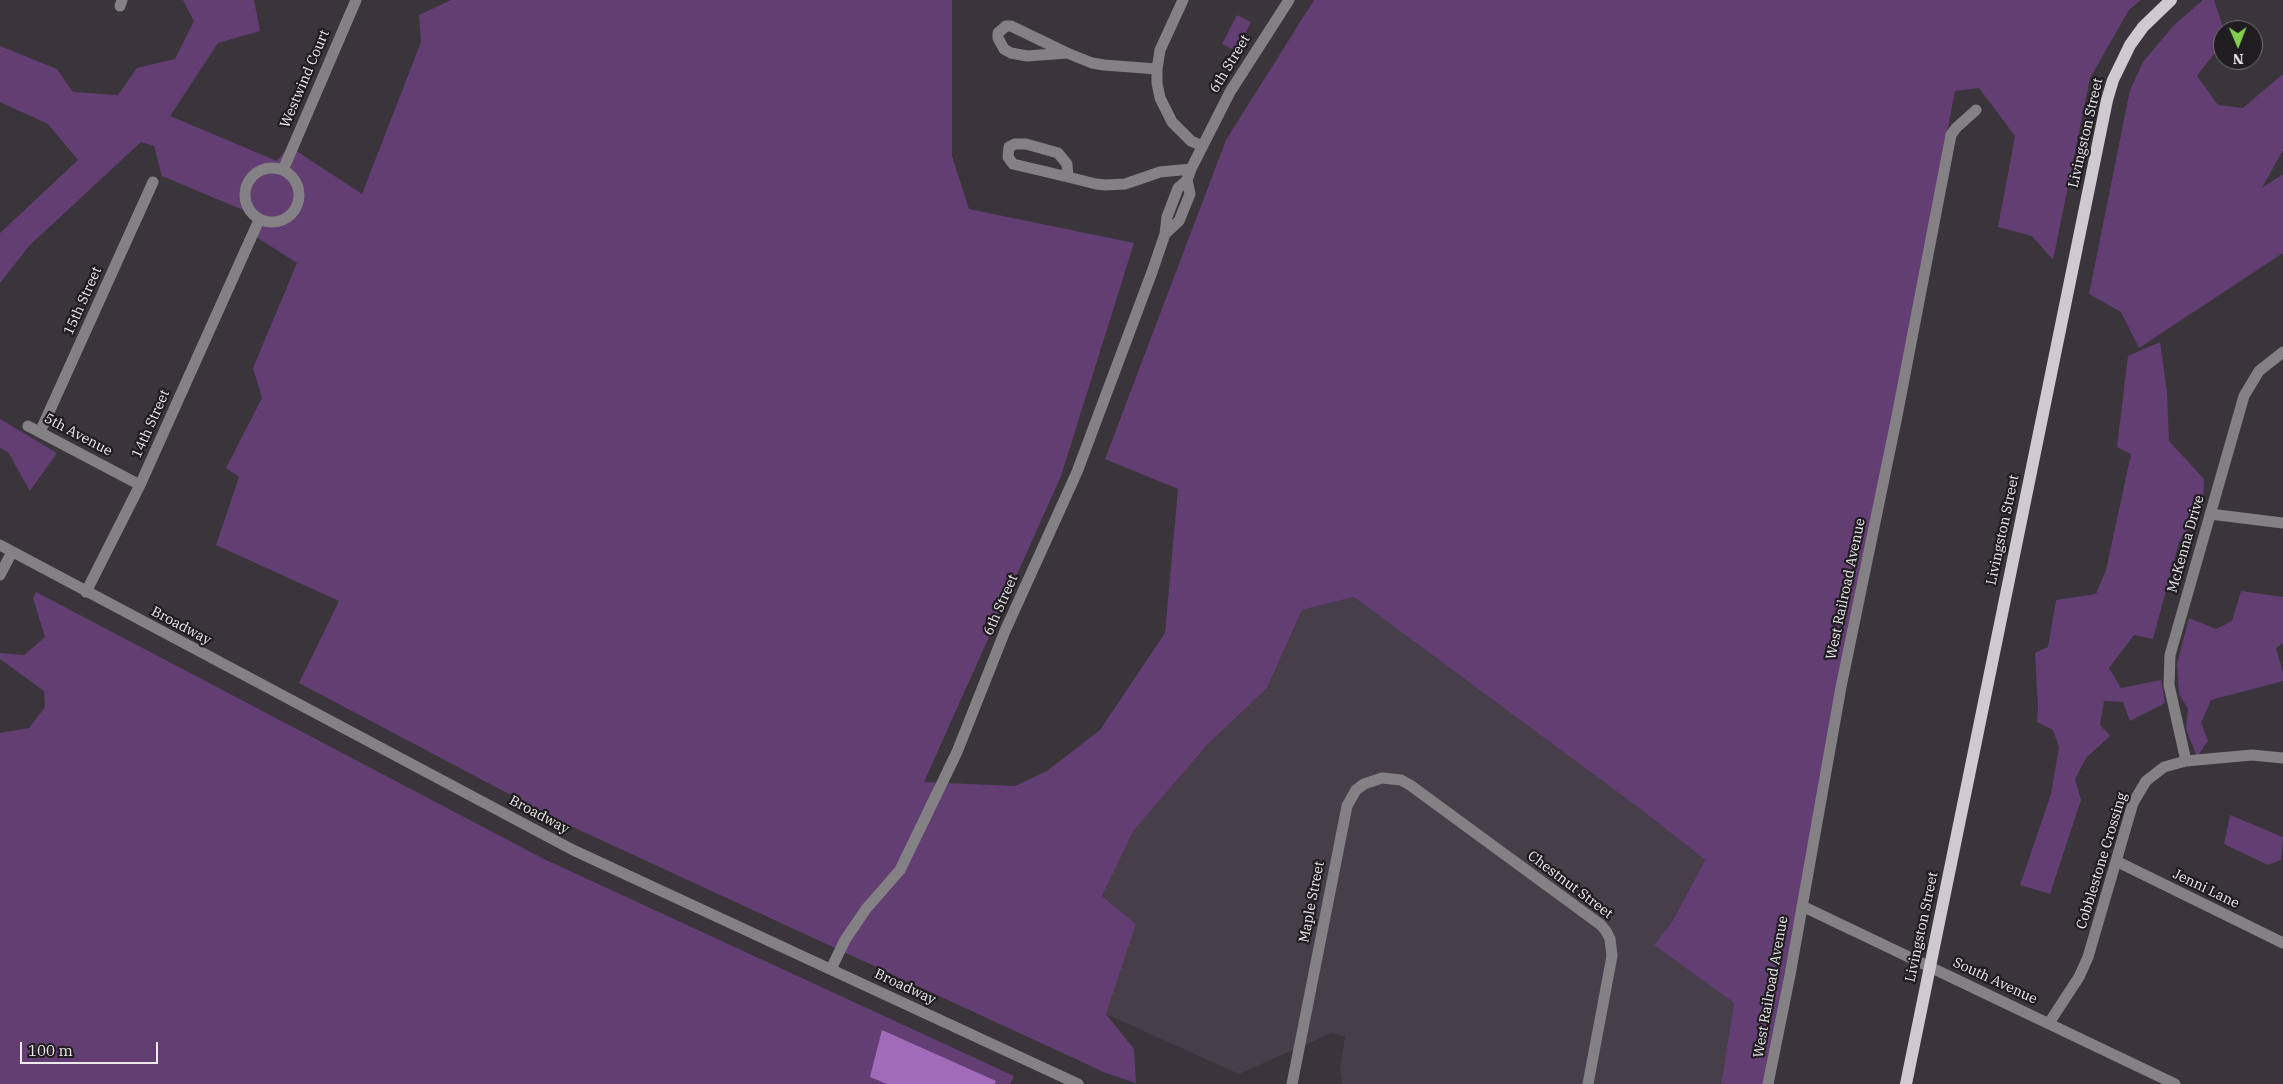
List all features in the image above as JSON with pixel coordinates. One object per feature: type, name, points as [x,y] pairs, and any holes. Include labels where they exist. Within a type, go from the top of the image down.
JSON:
[{"type":"main road","name":"Livingston Street","points":[[1906,1084],[2107,100],[2113,80],[2130,45],[2143,27],[2171,0]]},
{"type":"street","name":"Westwind Court","points":[[283,170],[356,0]]},
{"type":"street","points":[[1183,0],[1163,42],[1157,69],[1160,98],[1172,122],[1191,141],[1202,146]]},
{"type":"street","name":"6th Street","points":[[831,969],[845,940],[866,908],[900,870],[957,752],[1005,631],[1077,472],[1165,234],[1166,217],[1178,188],[1187,180],[1230,92],[1289,0]]},
{"type":"street","points":[[1067,53],[1018,56],[1004,49],[998,38],[998,33],[1001,29],[1011,26],[1067,53],[1098,64],[1157,69]]},
{"type":"street","name":"West Railroad Avenue","points":[[1768,1084],[1841,687],[1952,135],[1956,128],[1976,110]]},
{"type":"street","points":[[1068,177],[1068,164],[1058,154],[1019,144],[1011,145],[1008,151],[1008,157],[1013,164],[1068,177],[1112,186],[1125,184],[1160,172],[1191,169]]},
{"type":"street","points":[[274,168],[283,170],[296,182],[299,199],[297,207],[292,214],[276,222],[259,220],[246,206],[245,188],[256,172],[274,168]]},
{"type":"street","name":"15th Street","points":[[40,432],[153,182]]},
{"type":"street","name":"14th Street","points":[[86,592],[140,485],[259,220]]},
{"type":"street","name":"McKenna Drive","points":[[2186,761],[2169,685],[2170,655],[2244,396],[2259,371],[2283,352]]},
{"type":"street","name":"5th Avenue","points":[[28,426],[140,485]]},
{"type":"street","points":[[2210,514],[2283,523]]},
{"type":"street","name":"Broadway","points":[[0,545],[573,850],[1078,1084]]},
{"type":"street","points":[[0,575],[12,552]]},
{"type":"street","name":"Cobblestone Crossing","points":[[2049,1023],[2079,977],[2088,957],[2133,803],[2142,786],[2155,772],[2164,767],[2186,761],[2252,755],[2283,758]]},
{"type":"street","name":"Maple Street","points":[[1292,1084],[1347,806],[1356,790],[1372,780],[1392,778],[1401,780],[1414,788]]},
{"type":"street","name":"Chestnut Street","points":[[1414,788],[1601,925],[1606,931],[1610,939],[1612,956],[1588,1084]]},
{"type":"street","name":"Jenni Lane","points":[[2116,861],[2283,944]]},
{"type":"street","name":"South Avenue","points":[[1802,906],[2175,1084]]},
{"type":"shaded area","points":[[183,0],[254,0],[260,31],[218,43],[170,116],[277,161],[289,146],[362,194],[421,42],[419,15],[451,0],[952,0],[952,156],[969,209],[1134,243],[1061,476],[924,782],[1015,786],[1047,771],[1100,730],[1165,633],[1178,489],[1105,459],[1226,140],[1314,0],[2141,0],[2129,10],[2090,78],[2053,260],[2032,236],[1998,227],[2015,136],[1979,88],[1955,91],[1768,1084],[1721,1084],[1734,1003],[1654,945],[1672,922],[1705,860],[1643,811],[1354,597],[1302,610],[1267,688],[1208,744],[1134,830],[1102,896],[1136,924],[1106,1014],[1134,1049],[1136,1083],[1106,1073],[562,822],[299,683],[339,601],[216,545],[239,477],[226,468],[262,398],[253,368],[297,263],[250,233],[255,215],[162,176],[154,146],[141,142],[29,246],[0,283],[0,233],[78,160],[48,124],[0,102],[0,46],[57,69],[73,92],[118,95],[137,68],[175,59],[194,21]]},
{"type":"shaded area","points":[[2203,0],[2214,0],[2221,20],[2213,20],[2213,55],[2197,76],[2218,105],[2243,108],[2283,74],[2283,150],[2262,188],[2283,174],[2283,253],[2139,348],[2121,312],[2089,294],[2130,90],[2143,62],[2173,26]]},
{"type":"shaded area","points":[[1237,15],[1251,22],[1236,51],[1222,44]]},
{"type":"shaded area","points":[[2160,342],[2167,392],[2169,441],[2204,479],[2203,508],[2179,542],[2153,639],[2134,635],[2109,668],[2121,688],[2161,680],[2165,703],[2130,721],[2123,702],[2104,701],[2100,725],[2110,736],[2086,758],[2075,779],[2081,800],[2050,894],[2020,885],[2051,794],[2059,747],[2053,730],[2037,722],[2035,653],[2048,647],[2056,600],[2096,594],[2106,570],[2131,454],[2117,447],[2128,356]]},
{"type":"shaded area","points":[[0,419],[57,453],[30,491],[8,452],[0,448]]},
{"type":"shaded area","points":[[2241,591],[2283,597],[2283,643],[2276,648],[2283,672],[2283,681],[2211,700],[2201,723],[2208,741],[2197,757],[2186,729],[2188,709],[2179,694],[2177,664],[2189,618],[2216,629],[2232,621]]},
{"type":"shaded area","points":[[36,592],[544,859],[1014,1076],[1010,1084],[0,1084],[0,733],[29,728],[45,707],[44,691],[0,659],[0,653],[24,655],[45,637],[33,598]]},
{"type":"shaded area","points":[[1354,597],[1643,811],[1705,860],[1672,922],[1654,945],[1734,1003],[1721,1084],[1342,1084],[1340,1069],[1345,1037],[1332,1033],[1239,1074],[1106,1014],[1136,924],[1102,896],[1134,830],[1208,744],[1267,688],[1302,610]]},
{"type":"shaded area","points":[[2230,815],[2283,837],[2281,860],[2268,865],[2224,844]]},
{"type":"shaded area","points":[[882,1030],[996,1081],[995,1084],[887,1084],[870,1077]]}]
